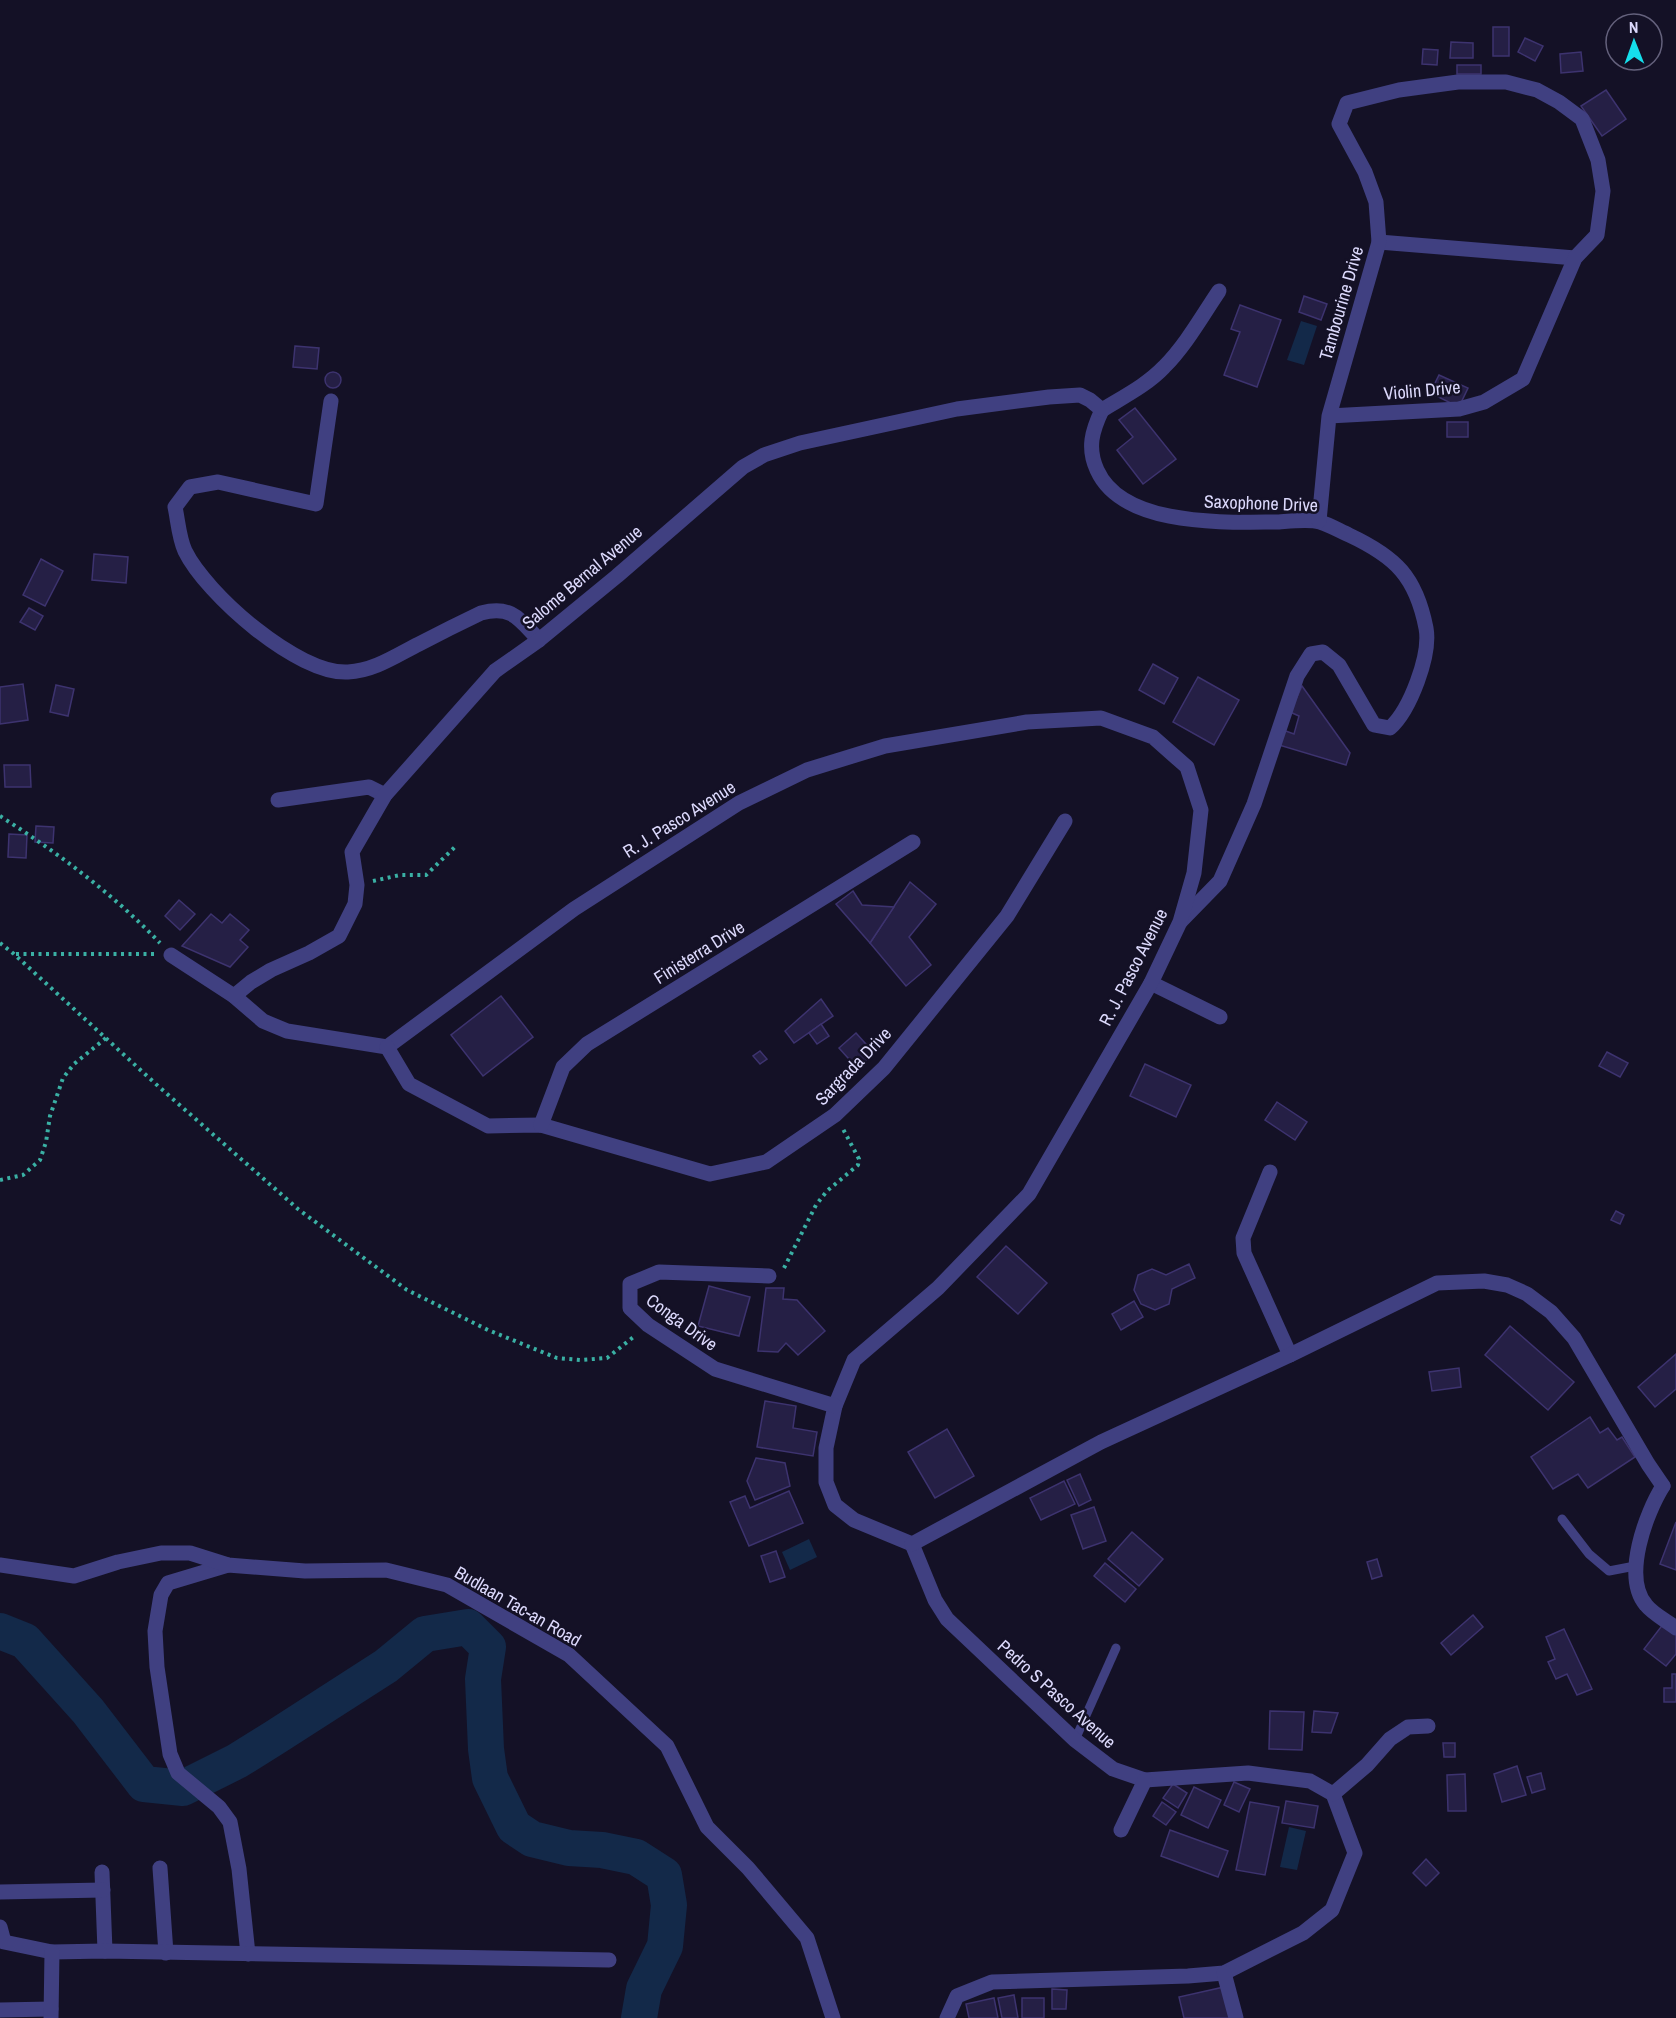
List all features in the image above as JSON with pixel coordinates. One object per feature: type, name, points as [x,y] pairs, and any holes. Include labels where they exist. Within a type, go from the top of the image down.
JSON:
[{"type":"street","name":"Tambourine Drive","points":[[1319,521],[1329,416],[1379,242],[1376,202],[1365,172],[1340,124],[1347,103],[1399,90],[1458,82],[1506,82],[1537,90],[1559,102],[1582,119],[1598,160],[1603,191],[1597,235],[1575,258]]},
{"type":"street","points":[[1379,242],[1575,258]]},
{"type":"street","name":"Violin Drive","points":[[1329,416],[1459,410],[1484,402],[1523,379],[1575,258]]},
{"type":"street","points":[[1102,410],[1141,387],[1164,368],[1219,291]]},
{"type":"street","name":"Salome Bernal Avenue","points":[[234,996],[271,969],[309,953],[339,936],[355,904],[357,885],[352,852],[385,795],[495,670],[539,640],[617,576],[743,466],[764,455],[800,443],[859,428],[957,409],[1080,395],[1102,410]]},
{"type":"street","points":[[331,401],[316,504],[218,482],[190,487],[175,507],[185,551],[207,581],[249,624],[288,652],[323,670],[348,672],[374,667],[470,618],[494,610],[513,613],[539,640]]},
{"type":"street","name":"Saxophone Drive","points":[[1102,410],[1093,428],[1090,446],[1101,480],[1121,498],[1154,513],[1206,522],[1319,521],[1392,560],[1409,579],[1423,611],[1428,639],[1419,677],[1397,722],[1390,728],[1374,725],[1339,665],[1323,652],[1311,654],[1297,676],[1254,804],[1220,881],[1180,922]]},
{"type":"street","name":"R. J. Pasco Avenue","points":[[387,1047],[574,909],[739,803],[807,770],[885,746],[1027,722],[1101,718],[1153,737],[1187,767],[1201,810],[1194,873],[1180,922],[1151,983],[1029,1194],[938,1288],[854,1360],[835,1406],[826,1448],[826,1482],[835,1505],[855,1520],[912,1544]]},
{"type":"street","points":[[278,800],[369,787],[385,795]]},
{"type":"street","name":"Sargrada Drive","points":[[387,1047],[409,1084],[488,1126],[541,1125],[710,1174],[766,1162],[835,1115],[884,1068],[1007,916],[1065,821]]},
{"type":"street","name":"Finisterra Drive","points":[[541,1125],[562,1067],[587,1044],[913,842]]},
{"type":"street","points":[[171,955],[234,996],[263,1021],[287,1030],[387,1047]]},
{"type":"street","points":[[1151,983],[1220,1017]]},
{"type":"street","points":[[1270,1172],[1243,1238],[1244,1253],[1290,1355]]},
{"type":"street","name":"Conga Drive","points":[[769,1276],[659,1272],[644,1276],[630,1284],[630,1308],[648,1324],[715,1369],[835,1406]]},
{"type":"street","points":[[912,1544],[1101,1442],[1290,1355],[1437,1283],[1484,1281],[1507,1285],[1527,1294],[1551,1312],[1574,1338],[1648,1464],[1670,1484],[1654,1500],[1635,1566],[1636,1581],[1646,1606],[1676,1628]]},
{"type":"street","name":"Pedro S Pasco Avenue","points":[[912,1544],[935,1600],[947,1619],[1074,1740],[1113,1769],[1145,1780],[1248,1773],[1310,1780],[1333,1794]]},
{"type":"street","name":"Budlaan Tac-an Road","points":[[0,1565],[74,1576],[118,1562],[161,1553],[190,1553],[228,1565],[305,1571],[386,1570],[447,1585],[569,1655],[667,1746],[707,1827],[748,1868],[807,1938],[833,2018]]},
{"type":"street","points":[[228,1565],[168,1583],[161,1595],[155,1630],[157,1667],[170,1754],[178,1773],[219,1808],[230,1822],[239,1869],[248,1954]]},
{"type":"street","points":[[947,2018],[957,1996],[992,1982],[1188,1976],[1224,1972],[1302,1933],[1332,1910],[1355,1853],[1333,1794],[1367,1765],[1390,1739],[1408,1727],[1428,1726]]},
{"type":"street","points":[[1121,1830],[1145,1780]]},
{"type":"street","points":[[160,1868],[166,1953]]},
{"type":"street","points":[[102,1872],[105,1951]]},
{"type":"street","points":[[0,1892],[103,1890]]},
{"type":"street","points":[[0,1927],[4,1942],[52,1952],[609,1960]]},
{"type":"street","points":[[0,2010],[51,2014],[52,1952]]},
{"type":"street","points":[[1224,1972],[1236,2018]]},
{"type":"lane","points":[[1562,1519],[1589,1554],[1610,1571],[1635,1566]]},
{"type":"lane","points":[[1074,1740],[1116,1648]]},
{"type":"path","points":[[0,816],[81,871],[134,916],[171,955]]},
{"type":"path","points":[[357,885],[400,875],[426,875],[457,845]]},
{"type":"path","points":[[0,943],[298,1209],[407,1290],[488,1330],[557,1358],[580,1360],[607,1358],[648,1324]]},
{"type":"path","points":[[14,954],[171,955]]},
{"type":"path","points":[[0,1180],[23,1175],[40,1160],[46,1142],[50,1116],[63,1078],[74,1064],[106,1038]]},
{"type":"path","points":[[769,1276],[782,1272],[821,1198],[858,1165],[859,1159],[835,1115]]},
{"type":"water","points":[[1301,321],[1317,326],[1304,365],[1287,360]]},
{"type":"water","points":[[809,1539],[817,1557],[790,1570],[782,1552]]},
{"type":"water","points":[[1289,1827],[1306,1831],[1297,1870],[1280,1867]]},
{"type":"building","points":[[1493,27],[1509,27],[1509,56],[1493,56]]},
{"type":"building","points":[[1525,38],[1543,46],[1535,61],[1518,52]]},
{"type":"building","points":[[1451,42],[1473,43],[1473,58],[1450,58]]},
{"type":"building","points":[[1423,49],[1438,50],[1437,65],[1422,64]]},
{"type":"building","points":[[1581,52],[1583,71],[1561,73],[1560,54]]},
{"type":"building","points":[[1457,65],[1481,65],[1481,74],[1457,74]]},
{"type":"building","points":[[1606,90],[1626,119],[1602,136],[1581,106]]},
{"type":"building","points":[[1304,296],[1327,304],[1321,320],[1299,312]]},
{"type":"building","points":[[1240,305],[1281,320],[1257,387],[1224,375],[1240,332],[1231,329]]},
{"type":"building","points":[[295,346],[319,348],[317,369],[293,367]]},
{"type":"building","points":[[330,372],[336,372],[341,380],[339,386],[330,388],[325,383],[325,377]]},
{"type":"building","points":[[1439,375],[1468,388],[1459,407],[1430,393]]},
{"type":"building","points":[[1135,408],[1176,459],[1143,484],[1117,450],[1133,437],[1119,420]]},
{"type":"building","points":[[1447,422],[1468,422],[1468,437],[1447,437]]},
{"type":"building","points":[[94,554],[128,557],[126,583],[92,580]]},
{"type":"building","points":[[41,559],[63,571],[45,606],[23,595]]},
{"type":"building","points":[[29,608],[43,616],[35,630],[20,622]]},
{"type":"building","points":[[1153,664],[1178,678],[1164,704],[1139,690]]},
{"type":"building","points":[[1198,677],[1239,700],[1214,745],[1173,722]]},
{"type":"building","points":[[23,684],[28,720],[0,724],[0,687]]},
{"type":"building","points":[[56,685],[74,689],[68,716],[50,712]]},
{"type":"building","points":[[1302,686],[1350,753],[1346,765],[1279,745],[1283,730],[1294,734],[1299,716],[1290,712]]},
{"type":"building","points":[[4,765],[30,765],[31,787],[5,787]]},
{"type":"building","points":[[36,826],[54,827],[53,843],[35,842]]},
{"type":"building","points":[[9,834],[27,835],[26,858],[8,857]]},
{"type":"building","points":[[910,882],[936,904],[909,937],[931,965],[906,986],[870,943]]},
{"type":"building","points":[[853,891],[862,905],[894,907],[870,943],[836,904]]},
{"type":"building","points":[[179,900],[195,914],[180,930],[165,916]]},
{"type":"building","points":[[211,914],[222,923],[230,914],[249,930],[240,940],[248,947],[230,967],[182,946]]},
{"type":"building","points":[[501,996],[533,1037],[483,1076],[451,1035]]},
{"type":"building","points":[[821,999],[833,1016],[794,1043],[785,1031]]},
{"type":"building","points":[[821,1024],[829,1036],[817,1044],[809,1033]]},
{"type":"building","points":[[856,1033],[874,1053],[857,1068],[839,1048]]},
{"type":"building","points":[[760,1051],[767,1059],[760,1064],[753,1056]]},
{"type":"building","points":[[1607,1052],[1628,1063],[1620,1077],[1599,1066]]},
{"type":"building","points":[[1145,1064],[1191,1085],[1176,1117],[1130,1096]]},
{"type":"building","points":[[1277,1102],[1307,1122],[1295,1140],[1265,1120]]},
{"type":"building","points":[[1616,1211],[1624,1215],[1620,1224],[1611,1220]]},
{"type":"building","points":[[1006,1246],[1047,1283],[1018,1314],[977,1277]]},
{"type":"building","points":[[1189,1264],[1195,1278],[1172,1289],[1169,1304],[1155,1310],[1141,1304],[1134,1290],[1138,1275],[1152,1269],[1166,1275]]},
{"type":"building","points":[[709,1286],[750,1297],[739,1336],[698,1326]]},
{"type":"building","points":[[766,1288],[784,1288],[783,1299],[797,1300],[825,1331],[798,1355],[786,1343],[778,1352],[758,1351]]},
{"type":"building","points":[[1134,1301],[1143,1317],[1121,1330],[1112,1314]]},
{"type":"building","points":[[1510,1326],[1574,1382],[1548,1410],[1485,1355]]},
{"type":"building","points":[[1676,1354],[1676,1389],[1655,1407],[1638,1387]]},
{"type":"building","points":[[1459,1368],[1461,1387],[1432,1391],[1429,1372]]},
{"type":"building","points":[[765,1401],[796,1406],[793,1428],[817,1432],[813,1456],[757,1447]]},
{"type":"building","points":[[1590,1417],[1600,1433],[1608,1428],[1617,1440],[1622,1437],[1635,1457],[1588,1488],[1578,1474],[1553,1489],[1531,1457]]},
{"type":"building","points":[[947,1429],[974,1476],[935,1498],[908,1452]]},
{"type":"building","points":[[756,1458],[785,1463],[790,1486],[755,1500],[747,1481]]},
{"type":"building","points":[[1080,1474],[1091,1500],[1079,1506],[1067,1480]]},
{"type":"building","points":[[1064,1481],[1075,1504],[1041,1520],[1030,1498]]},
{"type":"building","points":[[789,1491],[803,1523],[749,1546],[730,1502],[745,1496],[750,1508]]},
{"type":"building","points":[[1094,1507],[1106,1541],[1083,1549],[1071,1515]]},
{"type":"building","points":[[1676,1522],[1676,1570],[1660,1564]]},
{"type":"building","points":[[1132,1532],[1163,1559],[1139,1586],[1108,1559]]},
{"type":"building","points":[[776,1551],[785,1577],[770,1582],[761,1556]]},
{"type":"building","points":[[1377,1559],[1382,1576],[1372,1579],[1367,1562]]},
{"type":"building","points":[[1105,1563],[1136,1589],[1125,1602],[1094,1576]]},
{"type":"building","points":[[1473,1615],[1483,1627],[1451,1655],[1441,1643]]},
{"type":"building","points":[[1664,1623],[1676,1632],[1676,1654],[1666,1666],[1644,1649]]},
{"type":"building","points":[[1564,1629],[1592,1689],[1577,1695],[1567,1674],[1556,1679],[1548,1662],[1555,1659],[1546,1637]]},
{"type":"building","points":[[1672,1674],[1676,1674],[1676,1702],[1664,1702],[1664,1688],[1672,1688]]},
{"type":"building","points":[[1270,1711],[1304,1712],[1302,1750],[1269,1749]]},
{"type":"building","points":[[1314,1711],[1338,1713],[1331,1733],[1312,1732]]},
{"type":"building","points":[[1443,1743],[1455,1743],[1455,1757],[1444,1757]]},
{"type":"building","points":[[1517,1766],[1526,1795],[1502,1802],[1494,1774]]},
{"type":"building","points":[[1541,1773],[1545,1789],[1532,1793],[1527,1777]]},
{"type":"building","points":[[1465,1774],[1466,1811],[1448,1811],[1447,1775]]},
{"type":"building","points":[[1234,1782],[1250,1789],[1239,1812],[1224,1805]]},
{"type":"building","points":[[1173,1784],[1187,1793],[1178,1808],[1163,1798]]},
{"type":"building","points":[[1194,1787],[1221,1800],[1208,1828],[1181,1815]]},
{"type":"building","points":[[1286,1801],[1318,1806],[1314,1828],[1282,1823]]},
{"type":"building","points":[[1162,1802],[1176,1812],[1166,1825],[1153,1816]]},
{"type":"building","points":[[1250,1802],[1279,1807],[1265,1875],[1236,1870]]},
{"type":"building","points":[[1170,1830],[1228,1851],[1218,1877],[1161,1856]]},
{"type":"building","points":[[1426,1859],[1439,1873],[1426,1886],[1413,1873]]},
{"type":"building","points":[[1224,1987],[1232,2018],[1184,2018],[1179,1997]]},
{"type":"building","points":[[1052,1989],[1067,1990],[1066,2009],[1052,2009]]},
{"type":"building","points":[[1014,1995],[1018,2018],[1002,2018],[998,1998]]},
{"type":"building","points":[[994,1998],[998,2018],[969,2018],[966,2004]]},
{"type":"building","points":[[1022,1998],[1044,1998],[1044,2018],[1022,2018]]},
{"type":"waterway","points":[[0,1631],[25,1641],[88,1711],[144,1784],[183,1788],[237,1761],[274,1738],[386,1666],[425,1634],[468,1627],[488,1647],[483,1679],[486,1749],[490,1778],[514,1827],[532,1839],[569,1848],[602,1850],[636,1857],[664,1875],[669,1905],[665,1946],[644,1989],[639,2018]]}]
